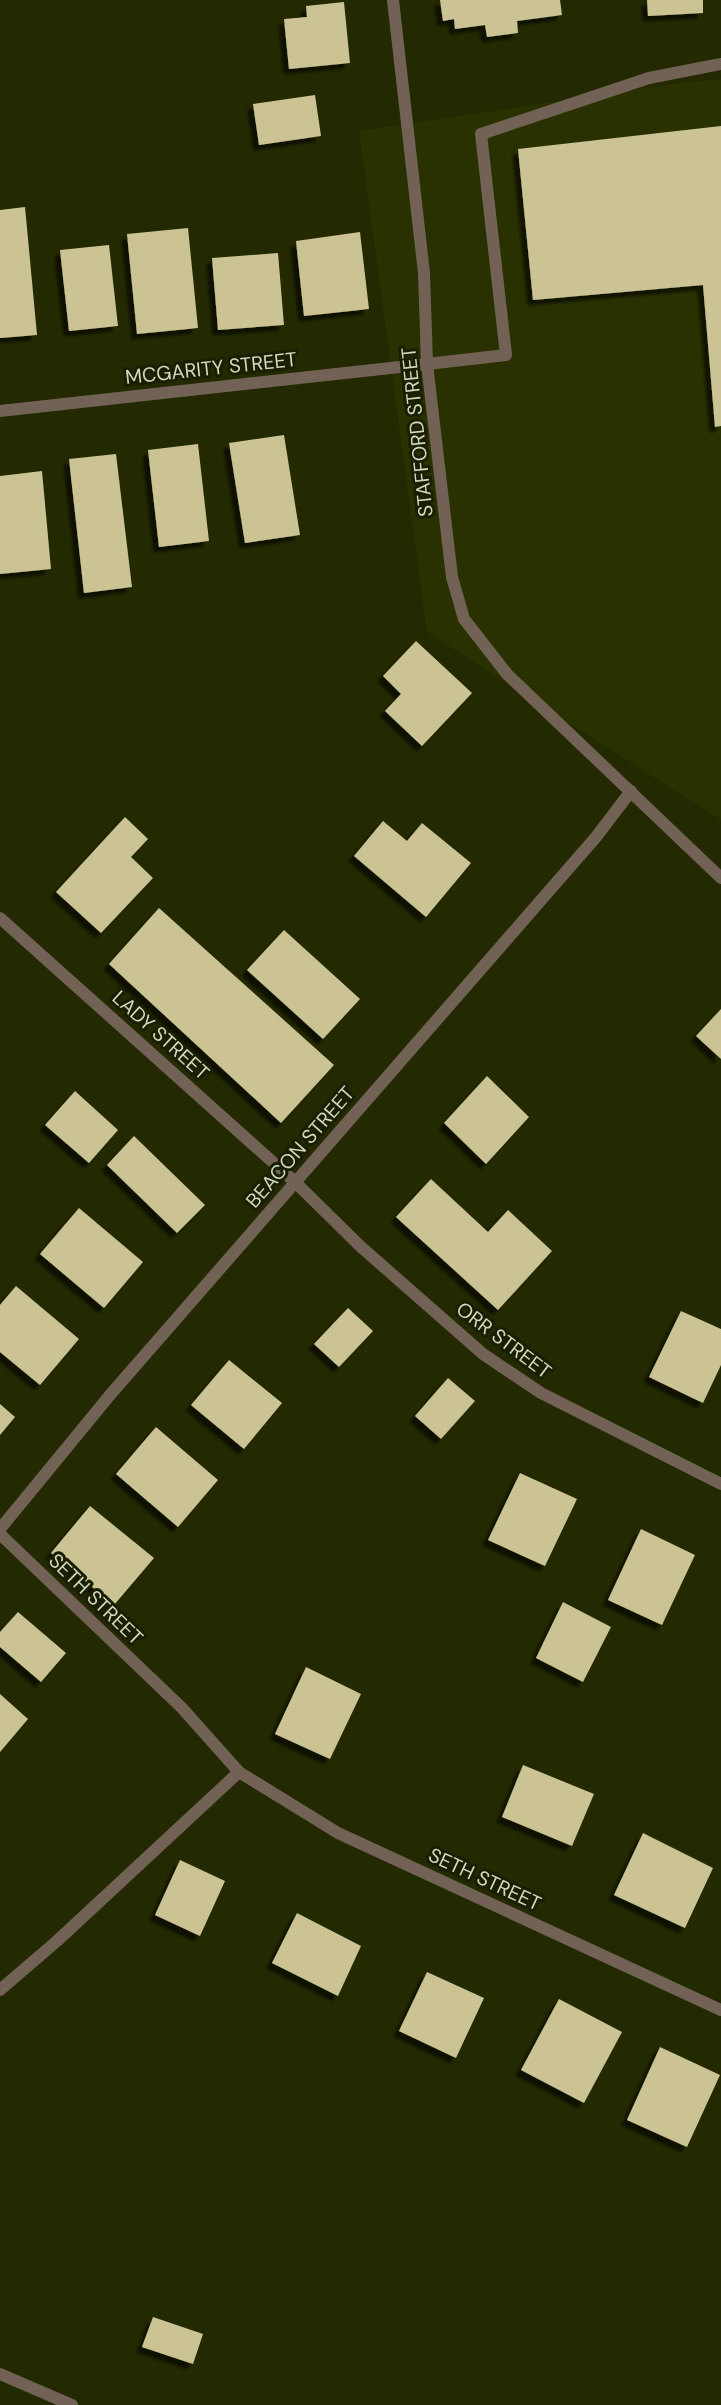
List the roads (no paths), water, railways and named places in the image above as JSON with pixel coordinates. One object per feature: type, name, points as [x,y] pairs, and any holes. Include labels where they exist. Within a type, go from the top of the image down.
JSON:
[{"type":"street","name":"STAFFORD STREET","points":[[393,0],[424,273],[427,364],[452,577],[464,619],[507,674],[721,878]]},
{"type":"street","name":"MCGARITY STREET","points":[[0,411],[506,355],[481,134],[649,78],[721,64]]},
{"type":"street","name":"BEACON STREET","points":[[0,1529],[110,1395],[596,837],[631,792]]},
{"type":"street","name":"LADY STREET","points":[[0,918],[295,1182]]},
{"type":"street","name":"ORR STREET","points":[[295,1182],[360,1246],[483,1354],[541,1393],[721,1484]]},
{"type":"street","name":"SETH STREET","points":[[0,1534],[182,1708],[238,1772],[338,1833],[721,2010]]},
{"type":"street","points":[[0,1990],[83,1917],[238,1772]]},
{"type":"street","points":[[0,2374],[72,2405]]}]
